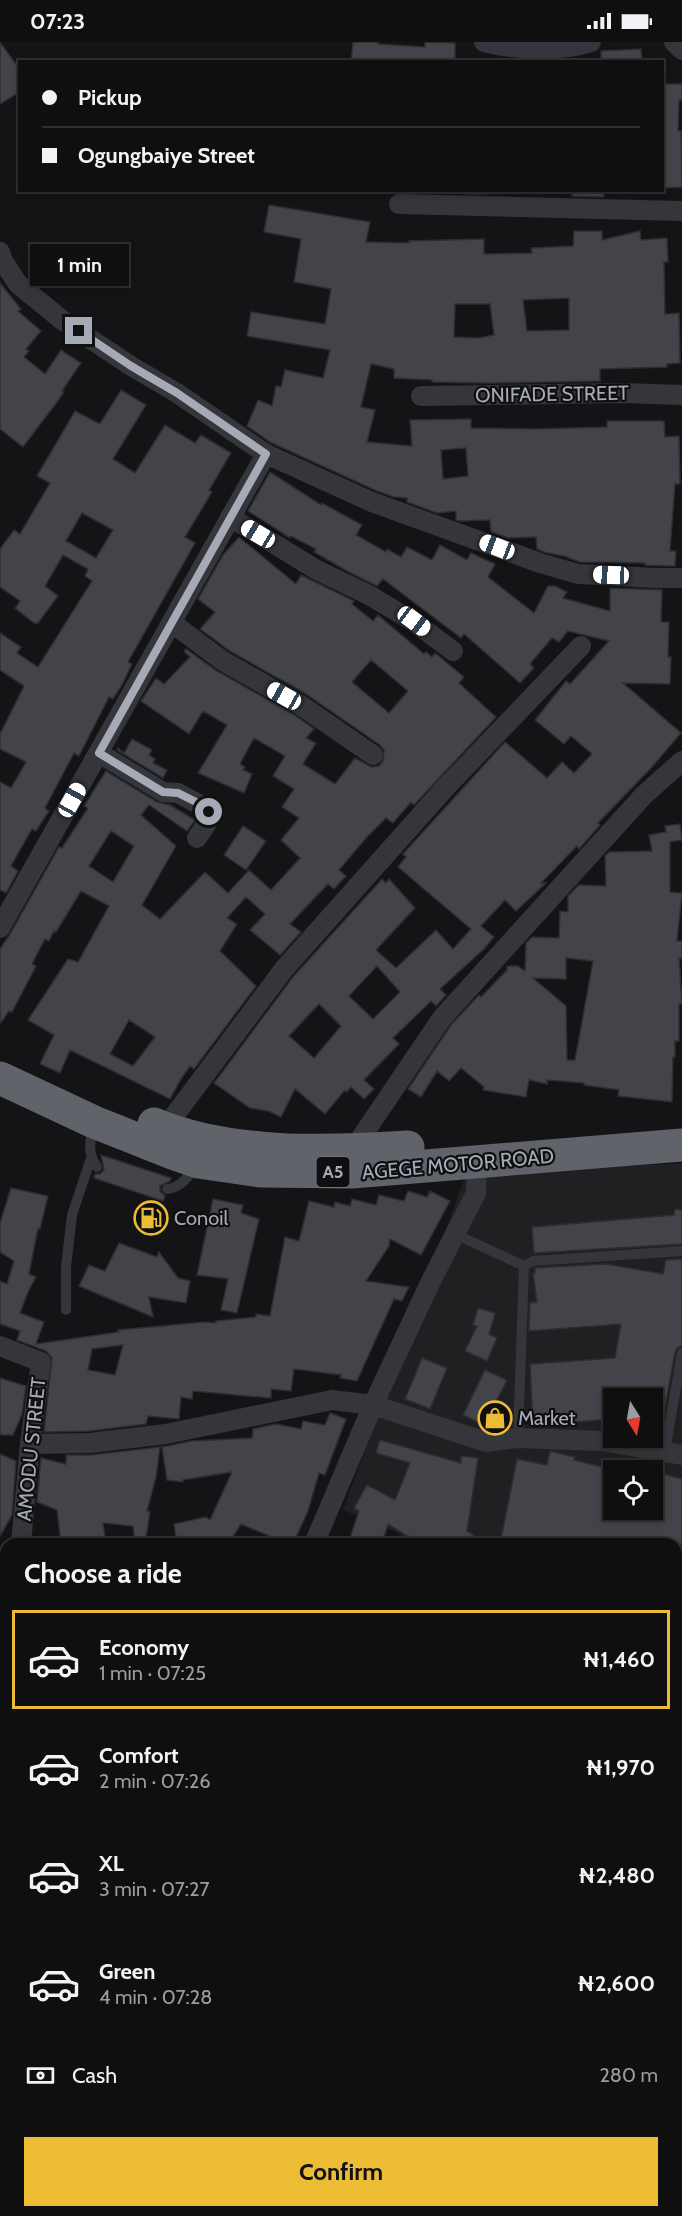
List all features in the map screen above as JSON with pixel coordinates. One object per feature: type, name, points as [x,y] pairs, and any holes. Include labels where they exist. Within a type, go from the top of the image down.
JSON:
[{"type":"highway","name":"AGEGE MOTOR ROAD","points":[[0,1055],[165,1128],[234,1146],[289,1150],[405,1147],[682,1125]]},
{"type":"highway","name":"AGEGE MOTOR ROAD","points":[[0,1078],[94,1122],[198,1162],[260,1170],[352,1172],[682,1145]]},
{"type":"street","points":[[484,42],[504,47],[567,47],[591,42]]},
{"type":"street","points":[[674,42],[682,50]]},
{"type":"street","points":[[399,204],[682,211]]},
{"type":"street","points":[[0,252],[18,284],[62,320],[131,366],[177,393],[266,454],[372,502],[540,563],[578,574],[682,578]]},
{"type":"street","name":"ONIFADE STREET","points":[[421,396],[622,393],[682,395]]},
{"type":"street","points":[[0,928],[266,454]]},
{"type":"street","points":[[230,518],[317,570],[369,595],[414,621],[453,651]]},
{"type":"street","points":[[171,623],[223,661],[299,704],[374,755]]},
{"type":"street","points":[[165,1128],[284,969],[445,788],[580,646]]},
{"type":"street","points":[[99,753],[163,792],[178,793],[206,808],[209,812],[209,820],[197,838]]},
{"type":"street","points":[[354,1148],[442,1018],[644,795],[682,761]]},
{"type":"street","points":[[317,1538],[373,1405],[476,1193],[477,1163]]},
{"type":"street","name":"AMODU STREET","points":[[0,1346],[41,1362],[30,1444],[22,1538]]},
{"type":"street","points":[[30,1444],[90,1443],[166,1434],[332,1400],[373,1405],[486,1442],[518,1438],[603,1441],[673,1453]]},
{"type":"lane","points":[[66,1310],[66,1268],[72,1215],[94,1163],[89,1145],[94,1122]]},
{"type":"lane","points":[[167,1189],[186,1180],[198,1162]]},
{"type":"lane","points":[[455,1234],[524,1266]]},
{"type":"lane","points":[[524,1266],[533,1261],[682,1251]]},
{"type":"lane","points":[[518,1438],[524,1266]]},
{"type":"lane","points":[[673,1453],[682,1353]]},
{"type":"shaded area","name":"Market","points":[[682,1163],[682,1538],[405,1538],[396,1532],[343,1510],[466,1174]]},
{"type":"building","points":[[0,42],[18,67],[18,93],[0,104]]},
{"type":"building","points":[[353,42],[425,47],[425,42],[455,43],[455,60],[351,60]]},
{"type":"building","points":[[641,49],[642,60],[601,60],[601,51]]},
{"type":"building","points":[[664,84],[682,84],[678,131],[681,131],[682,187],[664,188]]},
{"type":"building","points":[[465,192],[488,192],[487,194],[465,194]]},
{"type":"building","points":[[572,192],[603,192],[604,197],[572,196]]},
{"type":"building","points":[[269,205],[370,222],[366,242],[409,243],[409,241],[484,239],[484,254],[532,253],[531,248],[573,246],[574,231],[602,231],[602,240],[640,231],[641,240],[667,238],[668,262],[664,262],[665,314],[679,313],[680,363],[667,364],[667,367],[600,369],[600,381],[489,383],[432,382],[432,380],[394,378],[394,369],[371,364],[361,407],[375,410],[367,442],[412,446],[410,420],[471,419],[471,428],[535,429],[607,427],[607,421],[664,421],[665,437],[679,436],[680,484],[675,484],[670,551],[676,551],[675,566],[580,562],[544,552],[537,549],[536,537],[507,538],[491,532],[490,520],[456,520],[456,511],[437,513],[407,502],[407,498],[394,497],[377,491],[270,442],[247,426],[258,400],[272,406],[276,386],[281,387],[285,370],[323,378],[330,350],[247,336],[251,312],[325,324],[331,289],[294,282],[301,239],[264,232]],"holes":[[[569,298],[569,330],[527,331],[523,300]],[[455,304],[490,304],[494,335],[478,338],[454,337]],[[466,448],[468,476],[443,479],[441,450]]]},
{"type":"building","points":[[0,283],[21,309],[18,311],[41,331],[26,349],[29,351],[24,357],[45,374],[61,350],[81,363],[62,391],[64,392],[23,447],[0,429]]},
{"type":"building","points":[[121,390],[146,405],[113,459],[135,473],[165,425],[195,443],[201,435],[231,453],[209,490],[212,492],[185,537],[195,543],[128,662],[132,664],[123,683],[113,699],[109,697],[79,756],[74,753],[45,808],[49,811],[36,831],[32,829],[11,866],[18,871],[6,893],[0,890],[0,782],[11,788],[26,762],[0,749],[0,734],[24,686],[0,670],[0,633],[21,647],[17,653],[38,667],[92,581],[85,576],[88,569],[63,555],[45,586],[58,596],[38,623],[34,623],[15,608],[20,601],[0,587],[0,549],[14,530],[20,534],[50,483],[37,476],[75,411],[100,424]],"holes":[[[82,513],[113,530],[96,558],[66,541]]]},
{"type":"building","points":[[270,472],[321,505],[322,503],[362,525],[356,535],[386,552],[387,549],[401,557],[407,547],[432,560],[440,545],[467,560],[471,553],[495,564],[488,577],[534,613],[548,586],[555,586],[567,592],[563,598],[610,611],[610,588],[662,590],[661,622],[669,622],[670,684],[623,683],[681,733],[598,823],[600,825],[579,849],[577,846],[541,883],[546,883],[516,911],[505,900],[481,926],[494,937],[440,989],[446,995],[436,1006],[431,1001],[393,1038],[399,1044],[364,1080],[374,1089],[364,1099],[351,1087],[347,1092],[345,1090],[325,1114],[295,1089],[281,1117],[268,1111],[250,1108],[214,1083],[293,977],[382,879],[386,883],[389,879],[415,908],[376,950],[396,968],[436,930],[453,949],[471,929],[398,867],[406,857],[403,854],[505,742],[547,778],[562,762],[574,773],[592,754],[571,736],[564,744],[535,720],[566,681],[570,684],[609,641],[568,631],[559,642],[552,638],[530,664],[534,668],[520,683],[464,634],[461,638],[383,579],[377,586],[349,572],[314,552],[316,549],[291,536],[290,538],[248,511]],"holes":[[[377,966],[400,992],[373,1019],[349,996]],[[319,1004],[341,1026],[314,1058],[289,1036]]]},
{"type":"building","points":[[239,537],[296,584],[301,575],[354,601],[352,604],[373,621],[378,615],[424,654],[426,652],[432,657],[435,653],[464,677],[459,683],[496,717],[414,805],[411,802],[393,823],[386,818],[367,837],[339,870],[346,876],[334,889],[328,884],[290,924],[301,932],[280,955],[250,930],[265,914],[246,897],[227,918],[237,924],[220,951],[256,986],[194,1069],[190,1066],[170,1099],[70,1050],[60,1073],[40,1064],[54,1035],[28,1020],[68,959],[78,962],[109,906],[81,891],[56,932],[54,931],[49,941],[45,939],[32,964],[36,966],[12,1012],[9,1011],[0,1024],[0,949],[59,847],[62,848],[88,808],[84,806],[106,771],[157,802],[170,805],[195,820],[187,831],[149,805],[141,815],[176,846],[142,905],[160,919],[205,872],[228,893],[249,870],[271,890],[300,858],[281,840],[299,818],[282,807],[294,789],[273,776],[285,756],[254,738],[240,764],[245,767],[243,770],[252,774],[244,793],[198,773],[227,725],[203,711],[189,734],[141,701],[156,678],[164,684],[190,657],[184,651],[186,649],[217,671],[293,714],[314,729],[306,738],[316,743],[303,764],[335,784],[355,758],[371,767],[379,766],[383,761],[384,750],[380,745],[306,694],[230,651],[200,629],[215,612],[198,599],[223,555]],"holes":[[[371,660],[408,691],[389,713],[352,682]],[[111,831],[134,846],[113,882],[89,866]],[[129,1020],[155,1037],[133,1066],[110,1054]]]},
{"type":"building","points":[[132,739],[152,750],[149,755],[155,759],[153,763],[167,770],[163,778],[117,750],[118,748],[124,753]]},
{"type":"building","points":[[680,824],[682,840],[670,842],[670,892],[682,893],[677,941],[682,941],[682,959],[679,958],[682,1004],[679,1004],[679,1041],[675,1041],[675,1057],[673,1057],[672,1102],[618,1096],[619,1090],[584,1085],[584,1083],[547,1080],[547,1084],[529,1080],[526,1097],[483,1090],[484,1087],[461,1068],[449,1081],[437,1071],[421,1097],[408,1089],[451,1025],[507,970],[507,966],[518,966],[525,971],[526,943],[532,937],[559,938],[560,911],[568,912],[568,896],[579,885],[606,886],[605,856],[609,852],[652,851],[649,835],[666,832],[665,826]],"holes":[[[566,958],[593,961],[575,1060],[567,1060],[566,1006],[533,978],[566,979]]]},
{"type":"building","points":[[243,826],[266,841],[246,870],[224,855]]},
{"type":"building","points":[[101,1155],[171,1178],[170,1181],[160,1186],[160,1191],[165,1196],[163,1201],[94,1178],[95,1174],[100,1174],[104,1170]]},
{"type":"building","points":[[11,1188],[48,1196],[40,1229],[38,1228],[29,1274],[36,1277],[20,1313],[44,1322],[36,1344],[119,1332],[118,1330],[216,1323],[216,1321],[256,1317],[256,1314],[270,1316],[285,1237],[299,1241],[309,1201],[334,1207],[335,1202],[350,1206],[352,1199],[376,1205],[379,1195],[404,1201],[408,1191],[427,1197],[430,1191],[450,1201],[421,1255],[390,1239],[389,1246],[366,1281],[409,1287],[402,1301],[394,1299],[357,1381],[340,1378],[341,1375],[294,1369],[291,1391],[271,1389],[271,1398],[193,1391],[192,1399],[181,1397],[179,1419],[148,1416],[146,1424],[89,1431],[44,1432],[52,1358],[46,1351],[17,1340],[20,1331],[0,1324],[0,1281],[7,1284],[14,1261],[0,1252],[0,1223]],"holes":[[[123,1345],[115,1375],[88,1370],[92,1349]]]},
{"type":"building","points":[[213,1199],[243,1205],[241,1213],[259,1219],[237,1313],[221,1310],[228,1279],[197,1275]]},
{"type":"building","points":[[675,1209],[682,1210],[682,1244],[534,1253],[532,1227],[674,1215]]},
{"type":"building","points":[[119,1243],[157,1257],[159,1252],[178,1278],[190,1281],[186,1303],[149,1297],[153,1317],[79,1286],[89,1265],[105,1271]]},
{"type":"building","points":[[682,1259],[682,1346],[675,1352],[663,1417],[663,1388],[603,1388],[603,1420],[533,1425],[530,1364],[615,1358],[621,1324],[529,1331],[530,1303],[537,1302],[533,1273],[535,1273],[535,1268],[606,1264],[663,1274],[666,1260]]},
{"type":"building","points":[[478,1308],[495,1313],[489,1334],[497,1338],[487,1361],[465,1351],[477,1326],[473,1325]]},
{"type":"building","points":[[422,1358],[447,1368],[430,1409],[405,1399]]},
{"type":"building","points":[[485,1370],[507,1380],[484,1425],[463,1415]]},
{"type":"building","points":[[0,1378],[26,1386],[22,1414],[13,1435],[0,1435]]},
{"type":"building","points":[[330,1413],[346,1419],[325,1475],[319,1473],[308,1511],[296,1538],[274,1538],[241,1524],[232,1538],[176,1538],[174,1524],[206,1517],[210,1520],[232,1472],[183,1480],[183,1482],[167,1480],[162,1447],[192,1441],[252,1438],[253,1429],[276,1424],[301,1429],[303,1421],[325,1425]]},
{"type":"building","points":[[380,1440],[461,1463],[461,1456],[478,1458],[467,1531],[478,1538],[410,1538],[388,1524],[384,1538],[350,1538],[359,1511],[354,1508],[367,1485],[395,1500],[410,1463],[376,1453]]},
{"type":"building","points":[[160,1447],[156,1477],[147,1511],[150,1512],[146,1538],[134,1538],[133,1526],[103,1523],[105,1538],[60,1538],[57,1510],[37,1502],[41,1458],[66,1464],[66,1455],[91,1455]]},
{"type":"building","points":[[550,1451],[603,1467],[603,1520],[663,1520],[663,1474],[682,1479],[682,1538],[501,1538],[517,1459],[547,1465]]},
{"type":"building","points":[[0,1454],[16,1461],[12,1515],[0,1536]]},
{"type":"place","name":"Conoil","points":[[151,1218]]},
{"type":"place","name":"Market","points":[[495,1418]]},
{"type":"route","points":[[79,331],[177,393],[266,454],[99,753],[163,792],[178,793],[202,805],[209,812]]}]
